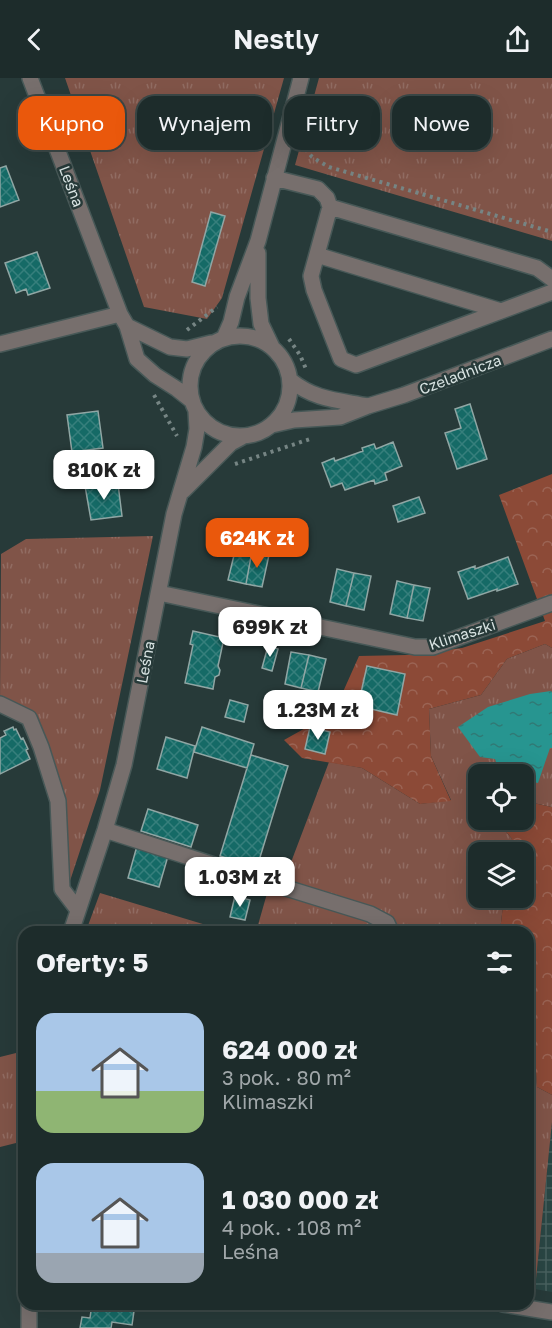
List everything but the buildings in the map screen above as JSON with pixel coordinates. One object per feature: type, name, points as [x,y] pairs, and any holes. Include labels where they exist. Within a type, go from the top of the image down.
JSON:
[{"type":"street","name":"Leśna","points":[[30,78],[137,359],[155,375],[177,389],[194,406],[197,429],[194,447],[174,514],[124,765],[73,926]]},
{"type":"street","points":[[258,241],[258,298],[261,324],[272,347],[284,362],[290,380],[290,391],[282,413],[272,425],[259,433],[229,436],[204,422],[194,406],[189,387],[190,374],[202,352],[218,340],[231,322],[237,297],[258,241],[301,78]]},
{"type":"street","points":[[274,178],[318,189],[327,198],[330,207],[311,276],[314,290],[341,359],[356,365],[552,292]]},
{"type":"street","points":[[330,207],[537,268],[552,279]]},
{"type":"street","points":[[317,255],[501,311]]},
{"type":"street","points":[[0,344],[123,320],[170,347],[187,349],[236,335],[249,336],[272,347]]},
{"type":"street","name":"Czeladnicza","points":[[272,425],[294,420],[340,417],[552,339]]},
{"type":"street","name":"Czeladnicza","points":[[290,380],[302,390],[318,397],[368,406]]},
{"type":"street","name":"Leśna","points":[[181,493],[231,443],[244,436]]},
{"type":"street","name":"Klimaszki","points":[[159,593],[415,647],[433,647],[552,603]]},
{"type":"street","points":[[0,704],[29,718],[41,747],[58,801],[62,889],[78,910]]},
{"type":"street","points":[[105,830],[370,914],[388,926]]},
{"type":"street","points":[[534,1309],[552,1312]]},
{"type":"street","points":[[29,1310],[29,1328]]},
{"type":"path","points":[[306,150],[312,157],[329,167],[552,232]]},
{"type":"path","points":[[178,332],[186,331],[221,304]]},
{"type":"path","points":[[283,332],[293,344],[308,372]]},
{"type":"path","points":[[149,387],[178,438]]},
{"type":"path","points":[[228,467],[310,439]]},
{"type":"shaded area","points":[[552,1122],[552,1292],[535,1289]]},
{"type":"green space","points":[[65,78],[284,78],[272,121],[272,96],[137,96],[137,150],[264,150],[222,298],[207,319],[144,307],[90,150],[125,150],[125,96],[71,96]]},
{"type":"green space","points":[[319,78],[552,78],[552,241],[295,165],[299,150],[380,150],[380,96],[314,96]]},
{"type":"green space","points":[[552,474],[552,648],[545,644],[507,659],[481,695],[429,709],[431,756],[451,801],[420,804],[362,768],[302,758],[284,740],[334,712],[359,656],[407,655],[462,648],[545,621],[499,495]]},
{"type":"green space","points":[[153,536],[100,790],[67,890],[58,801],[29,718],[0,704],[1,554],[26,539]]},
{"type":"green space","points":[[545,644],[552,648],[552,807],[534,803],[534,764],[468,764],[468,830],[505,830],[512,839],[512,842],[468,842],[468,908],[503,908],[501,926],[401,926],[387,923],[388,926],[258,926],[270,883],[282,886],[329,762],[362,768],[420,804],[451,800],[431,756],[429,709],[481,695],[507,659]]},
{"type":"green space","points":[[534,803],[552,807],[552,1095],[537,1087],[534,1040],[534,926],[501,926],[503,908],[534,908],[534,842],[512,842],[512,839],[505,830],[534,830]]},
{"type":"green space","points":[[100,893],[209,926],[88,926]]},
{"type":"green space","points":[[534,1040],[537,1087],[552,1095],[552,1122],[535,1289]]},
{"type":"green space","points":[[18,1052],[18,1142],[0,1147],[0,1057]]},
{"type":"water","points":[[552,692],[552,748],[550,748],[538,783],[534,782],[534,764],[497,764],[495,759],[480,757],[458,727],[488,707],[530,694]]}]
